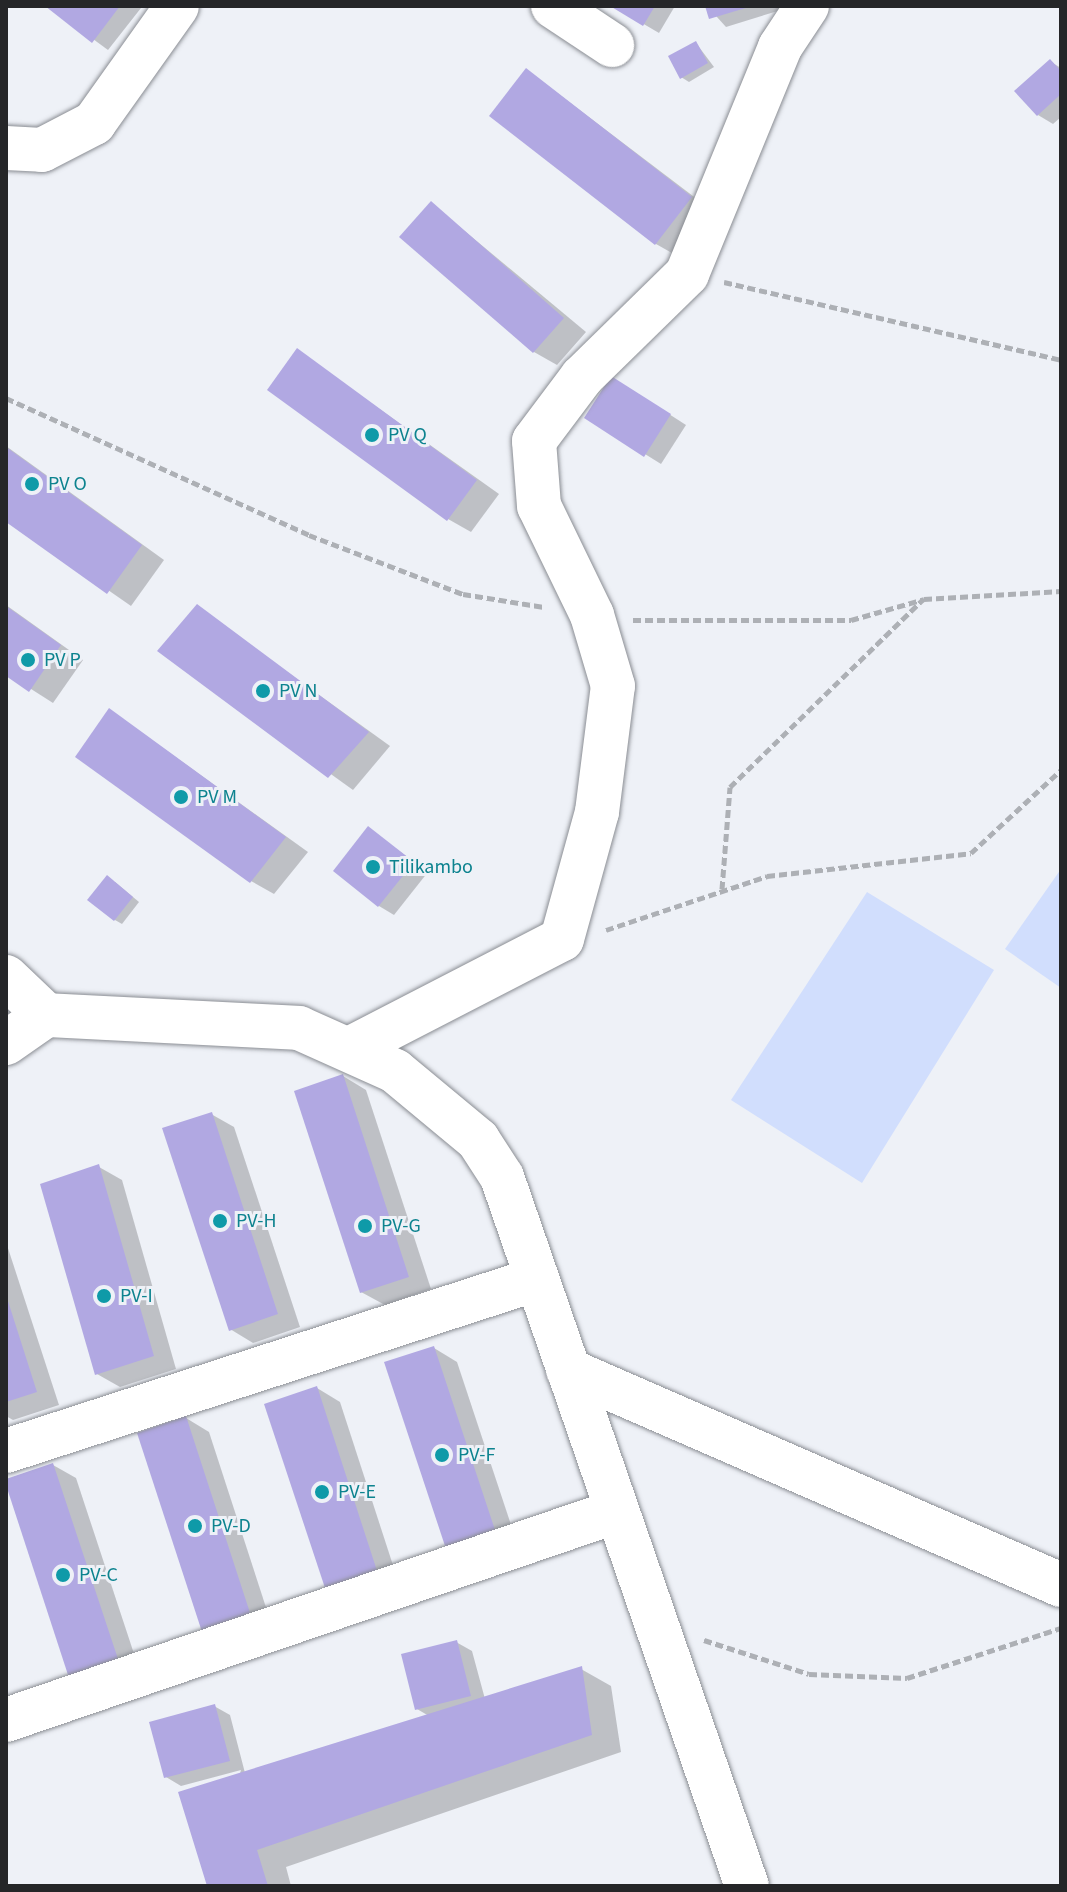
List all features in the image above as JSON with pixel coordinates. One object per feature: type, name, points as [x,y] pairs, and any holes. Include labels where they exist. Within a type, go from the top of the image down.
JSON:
[{"type":"street","points":[[6,148],[42,150],[94,123],[177,6]]},
{"type":"street","points":[[553,6],[612,45]]},
{"type":"street","points":[[353,1047],[562,939],[597,812],[613,686],[592,615],[539,506],[534,441],[582,377],[687,274],[780,47],[807,6]]},
{"type":"street","points":[[6,977],[46,1015],[189,1028],[259,1024],[353,1047],[395,1071],[478,1140],[502,1177],[747,1886]]},
{"type":"street","points":[[6,1043],[46,1015]]},
{"type":"street","points":[[6,1451],[537,1279]]},
{"type":"street","points":[[568,1370],[1061,1585]]},
{"type":"street","points":[[6,1720],[617,1511]]},
{"type":"path","points":[[687,274],[1061,360]]},
{"type":"path","points":[[722,889],[730,787],[924,599]]},
{"type":"path","points":[[562,939],[647,922],[722,889],[825,867],[971,853],[1061,770]]},
{"type":"path","points":[[657,1625],[809,1674],[907,1678],[1061,1628]]},
{"type":"shaded area","points":[[1061,869],[1061,988],[1005,949]]},
{"type":"shaded area","points":[[867,892],[994,970],[862,1183],[731,1100]]},
{"type":"building","points":[[45,6],[120,6],[92,43]]},
{"type":"building","points":[[610,6],[655,6],[643,26]]},
{"type":"building","points":[[705,6],[749,6],[749,7],[709,19]]},
{"type":"building","points":[[696,41],[708,63],[680,79],[668,56]]},
{"type":"building","points":[[1050,59],[1061,71],[1061,94],[1037,116],[1014,91]]},
{"type":"building","points":[[526,68],[692,197],[655,245],[489,116]]},
{"type":"building","points":[[431,201],[564,318],[533,353],[399,237]]},
{"type":"building","name":"PV Q","points":[[297,348],[477,480],[447,521],[267,390]]},
{"type":"building","points":[[611,376],[671,414],[644,457],[584,418]]},
{"type":"building","name":"PV O","points":[[6,447],[142,545],[107,594],[6,522]]},
{"type":"building","name":"PV N","points":[[197,604],[369,732],[328,778],[157,651]]},
{"type":"building","name":"PV P","points":[[6,606],[61,645],[29,692],[6,676]]},
{"type":"building","name":"PV M","points":[[109,708],[286,837],[250,883],[75,757]]},
{"type":"building","name":"Tilikambo","points":[[368,826],[414,862],[378,907],[333,871]]},
{"type":"building","points":[[107,875],[133,897],[114,921],[87,900]]},
{"type":"building","name":"PV-G","points":[[343,1074],[409,1277],[360,1293],[294,1091]]},
{"type":"building","name":"PV-H","points":[[212,1112],[278,1314],[229,1331],[162,1128]]},
{"type":"building","name":"PV-I","points":[[99,1164],[154,1356],[95,1375],[40,1184]]},
{"type":"building","points":[[6,1299],[37,1392],[6,1402]]},
{"type":"building","name":"PV-F","points":[[434,1346],[501,1548],[451,1564],[384,1362]]},
{"type":"building","name":"PV-E","points":[[317,1386],[380,1580],[328,1597],[264,1404]]},
{"type":"building","name":"PV-D","points":[[186,1416],[252,1619],[203,1635],[137,1433]]},
{"type":"building","name":"PV-C","points":[[53,1463],[120,1665],[70,1681],[6,1485],[6,1479]]},
{"type":"building","points":[[457,1640],[471,1696],[415,1710],[401,1654]]},
{"type":"building","points":[[582,1666],[592,1735],[257,1850],[268,1886],[207,1886],[178,1792]]},
{"type":"building","points":[[215,1704],[230,1761],[164,1778],[149,1722]]},
{"type":"place","name":"PV Q","points":[[372,435]]},
{"type":"place","name":"PV O","points":[[32,484]]},
{"type":"place","name":"PV P","points":[[28,660]]},
{"type":"place","name":"PV N","points":[[263,691]]},
{"type":"place","name":"PV M","points":[[181,797]]},
{"type":"place","name":"Tilikambo","points":[[373,867]]},
{"type":"place","name":"PV-H","points":[[220,1221]]},
{"type":"place","name":"PV-G","points":[[365,1226]]},
{"type":"place","name":"PV-I","points":[[104,1296]]},
{"type":"place","name":"PV-F","points":[[442,1455]]},
{"type":"place","name":"PV-E","points":[[322,1492]]},
{"type":"place","name":"PV-D","points":[[195,1526]]},
{"type":"place","name":"PV-C","points":[[63,1575]]}]
